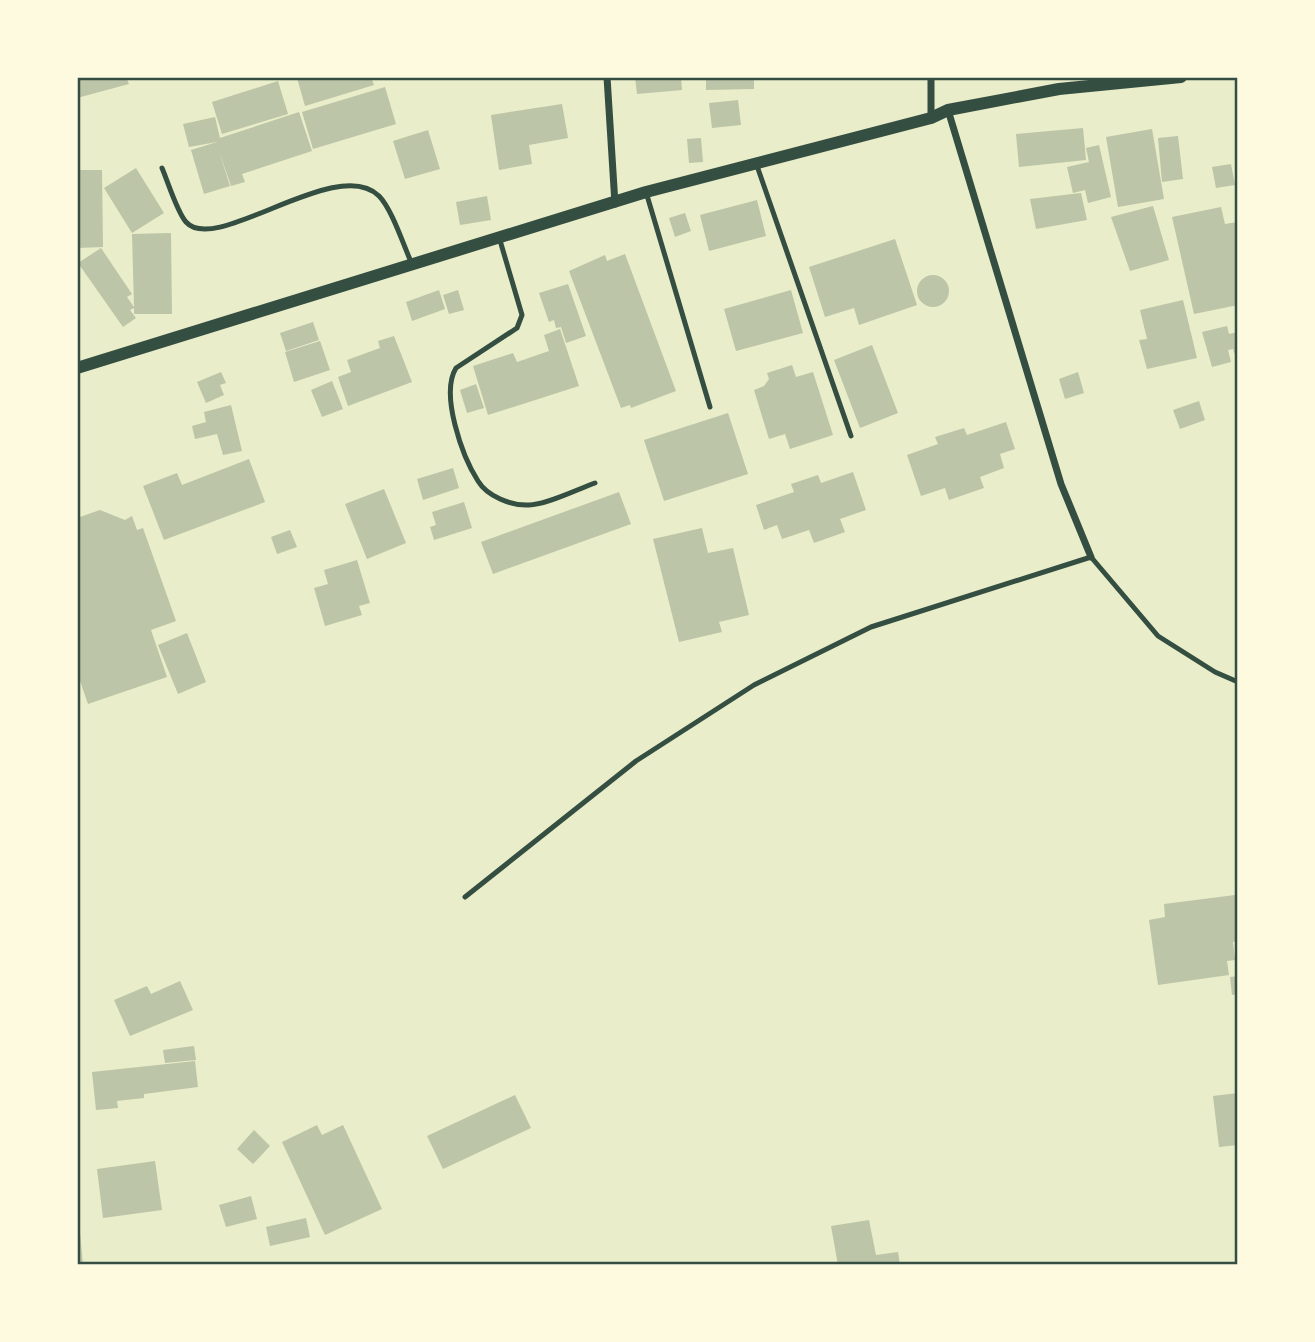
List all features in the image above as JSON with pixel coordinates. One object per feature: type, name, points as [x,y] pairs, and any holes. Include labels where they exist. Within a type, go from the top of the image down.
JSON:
[{"type":"street","points":[[607,77],[615,205]]},
{"type":"street","points":[[931,77],[931,118]]},
{"type":"street","points":[[77,368],[499,237],[615,205],[646,192],[931,118],[948,110],[1059,89],[1181,77]]},
{"type":"street","points":[[948,110],[1061,484],[1091,557]]},
{"type":"lane","points":[[756,163],[851,436]]},
{"type":"lane","points":[[162,168],[186,222],[200,230],[221,227],[337,186],[368,189],[380,197],[412,264]]},
{"type":"lane","points":[[646,192],[710,407]]},
{"type":"lane","points":[[499,237],[522,315],[517,328],[456,369],[449,397],[452,413],[478,481],[494,496],[530,506],[595,483]]},
{"type":"lane","points":[[465,897],[636,761],[754,685],[871,627],[1091,557],[1158,636],[1215,672],[1238,682]]},
{"type":"building","points":[[77,77],[126,77],[129,84],[77,98]]},
{"type":"building","points":[[371,77],[374,85],[305,106],[297,78]]},
{"type":"building","points":[[635,77],[681,77],[682,90],[637,94]]},
{"type":"building","points":[[706,77],[754,77],[754,89],[706,90]]},
{"type":"building","points":[[278,81],[288,114],[222,134],[212,102]]},
{"type":"building","points":[[385,87],[396,124],[313,149],[302,112]]},
{"type":"building","points":[[738,100],[741,125],[712,128],[709,103]]},
{"type":"building","points":[[562,104],[568,138],[529,145],[532,164],[499,170],[491,115]]},
{"type":"building","points":[[299,112],[312,151],[242,174],[245,182],[231,186],[219,151],[230,186],[204,194],[191,150],[217,142],[189,147],[183,124],[215,117],[220,138]]},
{"type":"building","points":[[1083,128],[1086,160],[1019,167],[1016,134]]},
{"type":"building","points":[[1152,129],[1164,199],[1118,207],[1106,137]]},
{"type":"building","points":[[428,130],[440,169],[405,179],[393,141]]},
{"type":"building","points":[[1178,136],[1183,179],[1162,182],[1158,138]]},
{"type":"building","points":[[701,138],[703,162],[689,163],[687,139]]},
{"type":"building","points":[[1099,145],[1111,197],[1088,203],[1085,190],[1073,193],[1067,167],[1089,162],[1086,148]]},
{"type":"building","points":[[1231,164],[1235,185],[1216,188],[1212,167]]},
{"type":"building","points":[[136,168],[164,213],[132,233],[104,188]]},
{"type":"building","points":[[77,170],[102,170],[103,247],[77,248]]},
{"type":"building","points":[[1081,193],[1087,220],[1036,229],[1030,199]]},
{"type":"building","points":[[487,196],[491,220],[460,225],[456,202]]},
{"type":"building","points":[[757,200],[766,236],[709,251],[700,215]]},
{"type":"building","points":[[1153,206],[1169,260],[1130,271],[1111,217]]},
{"type":"building","points":[[1221,207],[1225,224],[1238,222],[1238,305],[1194,314],[1172,217]]},
{"type":"building","points":[[685,213],[691,231],[675,237],[669,218]]},
{"type":"building","points":[[171,233],[172,314],[134,314],[134,308],[130,310],[136,318],[123,327],[78,263],[101,248],[132,294],[127,297],[134,307],[132,234]]},
{"type":"building","points":[[895,239],[917,305],[859,325],[854,308],[825,317],[809,267]]},
{"type":"building","points":[[625,254],[676,391],[631,408],[630,405],[621,408],[569,271],[605,255],[607,261]]},
{"type":"building","points":[[933,275],[944,280],[949,291],[944,302],[933,307],[922,302],[917,291],[922,280]]},
{"type":"building","points":[[568,284],[586,336],[566,343],[561,327],[556,328],[554,320],[549,322],[539,293]]},
{"type":"building","points":[[439,290],[445,309],[412,321],[406,302]]},
{"type":"building","points":[[458,290],[464,310],[449,314],[443,295]]},
{"type":"building","points":[[791,290],[803,333],[736,351],[724,309]]},
{"type":"building","points":[[1183,300],[1197,358],[1147,369],[1139,340],[1147,339],[1140,310]]},
{"type":"building","points":[[313,322],[319,340],[286,351],[280,333]]},
{"type":"building","points":[[1227,326],[1229,334],[1238,332],[1238,364],[1233,349],[1228,350],[1231,362],[1212,367],[1202,332]]},
{"type":"building","points":[[560,329],[579,386],[488,415],[473,366],[513,353],[517,362],[549,351],[544,335]]},
{"type":"building","points":[[394,336],[412,382],[348,406],[338,377],[351,372],[347,360],[380,348],[378,341]]},
{"type":"building","points":[[320,341],[330,370],[294,382],[285,352]]},
{"type":"building","points":[[872,345],[898,413],[860,428],[834,360]]},
{"type":"building","points":[[792,365],[796,377],[813,372],[833,435],[790,449],[785,434],[769,439],[754,390],[764,386],[769,379],[767,373]]},
{"type":"building","points":[[221,372],[226,383],[220,385],[224,395],[206,403],[197,382]]},
{"type":"building","points":[[1078,372],[1084,393],[1065,399],[1059,379]]},
{"type":"building","points":[[332,381],[343,409],[322,417],[311,390]]},
{"type":"building","points":[[476,384],[484,408],[467,413],[460,390]]},
{"type":"building","points":[[1199,401],[1205,420],[1180,429],[1173,410]]},
{"type":"building","points":[[231,405],[242,451],[223,455],[217,434],[195,439],[192,426],[206,422],[204,412]]},
{"type":"building","points":[[728,413],[748,474],[664,501],[644,440]]},
{"type":"building","points":[[1006,422],[1015,449],[1000,454],[1004,468],[980,477],[984,488],[949,500],[945,488],[921,496],[907,455],[938,444],[935,437],[964,428],[967,435]]},
{"type":"building","points":[[249,459],[265,502],[164,540],[143,486],[177,473],[182,485]]},
{"type":"building","points":[[453,468],[459,488],[423,500],[417,479]]},
{"type":"building","points":[[853,472],[866,510],[840,519],[845,532],[814,543],[809,530],[782,539],[777,525],[764,530],[756,505],[794,492],[791,484],[818,475],[821,483]]},
{"type":"building","points":[[384,489],[406,543],[367,559],[345,504]]},
{"type":"building","points":[[619,492],[631,524],[493,574],[481,542]]},
{"type":"building","points":[[464,502],[472,528],[434,540],[430,527],[436,525],[432,512]]},
{"type":"building","points":[[100,510],[125,520],[132,516],[137,530],[143,528],[176,621],[151,630],[167,677],[88,704],[77,672],[77,518]]},
{"type":"building","points":[[702,528],[708,553],[733,548],[749,615],[719,622],[722,632],[679,642],[653,539]]},
{"type":"building","points":[[290,530],[297,547],[277,554],[271,537]]},
{"type":"building","points":[[357,560],[370,603],[359,606],[362,615],[325,626],[314,588],[328,584],[324,570]]},
{"type":"building","points":[[187,633],[206,682],[178,694],[158,645]]},
{"type":"building","points":[[1235,895],[1238,941],[1233,942],[1235,960],[1227,961],[1229,975],[1158,985],[1149,920],[1165,917],[1164,904]]},
{"type":"building","points":[[1238,976],[1238,994],[1232,995],[1230,977]]},
{"type":"building","points":[[180,981],[193,1010],[130,1036],[114,1000],[147,986],[151,994]]},
{"type":"building","points":[[194,1046],[196,1060],[165,1063],[163,1050]]},
{"type":"building","points":[[195,1061],[198,1087],[144,1094],[144,1098],[117,1101],[118,1108],[96,1110],[92,1072]]},
{"type":"building","points":[[1238,1093],[1238,1145],[1219,1147],[1213,1096]]},
{"type":"building","points":[[515,1095],[531,1128],[443,1169],[427,1136]]},
{"type":"building","points":[[317,1125],[322,1135],[343,1125],[382,1209],[325,1235],[282,1142]]},
{"type":"building","points":[[254,1130],[270,1146],[253,1164],[237,1149]]},
{"type":"building","points":[[155,1161],[162,1210],[103,1218],[97,1169]]},
{"type":"building","points":[[251,1196],[257,1219],[226,1227],[219,1205]]},
{"type":"building","points":[[306,1218],[310,1237],[270,1246],[266,1227]]},
{"type":"building","points":[[869,1220],[876,1255],[898,1252],[900,1265],[838,1265],[831,1226]]},
{"type":"building","points":[[79,1221],[83,1265],[77,1265]]}]
